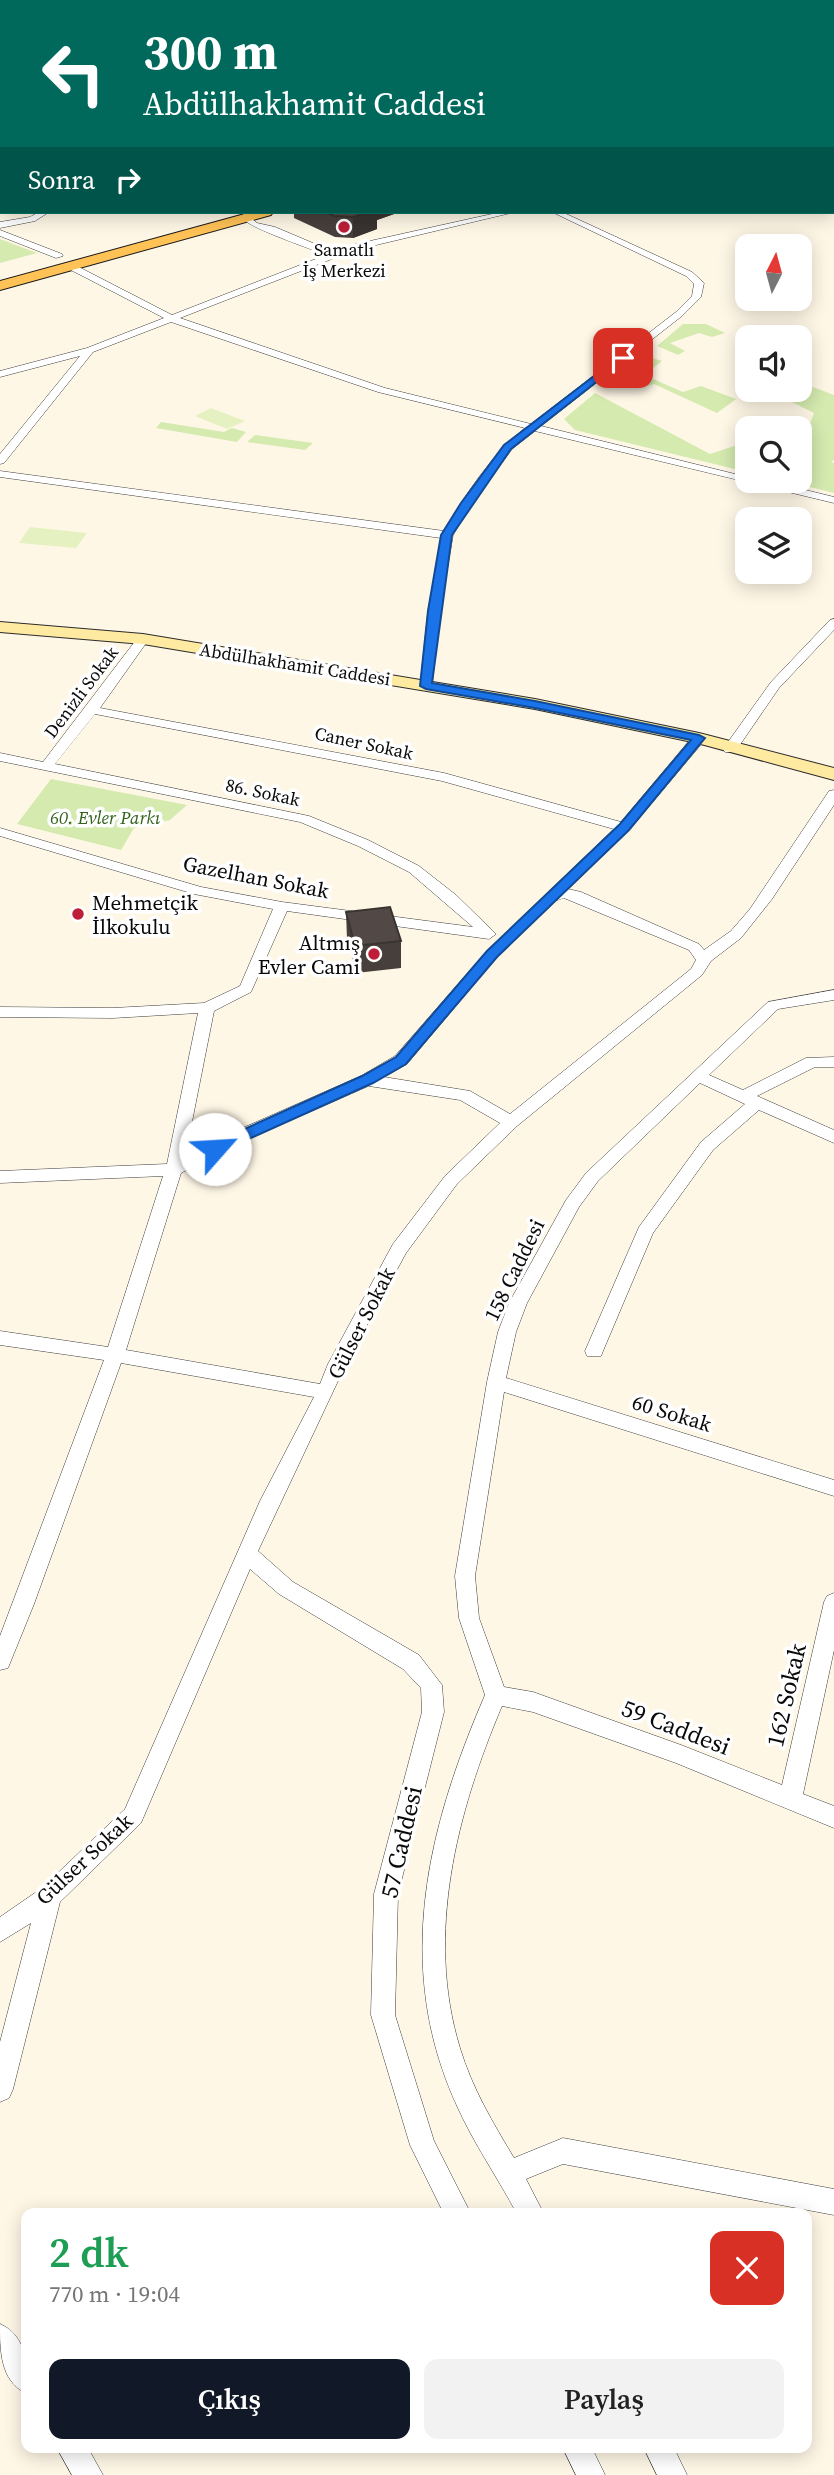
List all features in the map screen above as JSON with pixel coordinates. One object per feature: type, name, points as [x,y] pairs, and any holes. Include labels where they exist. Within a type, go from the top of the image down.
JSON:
[{"type":"main road","points":[[0,272],[213,214]]},
{"type":"main road","points":[[0,286],[248,214]]},
{"type":"main road","name":"Abdülhakhamit Caddesi","points":[[0,626],[143,639],[535,704],[699,738],[730,749],[834,774]]},
{"type":"street","points":[[0,225],[32,219],[41,214]]},
{"type":"street","points":[[248,214],[254,225],[272,229],[332,254]]},
{"type":"street","points":[[268,214],[272,229]]},
{"type":"street","points":[[0,374],[90,350],[332,254],[502,214]]},
{"type":"street","points":[[426,686],[446,535],[465,505],[508,447],[679,314],[696,297],[699,283],[689,274],[560,214]]},
{"type":"street","points":[[0,233],[59,256]]},
{"type":"street","points":[[70,266],[173,319],[382,390],[735,477]]},
{"type":"street","points":[[0,461],[90,350]]},
{"type":"street","points":[[0,474],[446,535]]},
{"type":"street","points":[[805,493],[834,500]]},
{"type":"street","points":[[730,749],[775,685],[834,623]]},
{"type":"street","name":"Denizli Sokak","points":[[47,766],[92,710],[143,639]]},
{"type":"street","name":"Caner Sokak","points":[[92,710],[444,778],[624,827]]},
{"type":"street","points":[[0,1177],[174,1170],[235,1138],[367,1080],[401,1060],[509,938],[624,827],[699,738]]},
{"type":"street","name":"86. Sokak","points":[[0,757],[304,819],[363,843],[414,869],[451,898],[489,934]]},
{"type":"street","name":"Gülser Sokak","points":[[0,1931],[50,1896],[133,1816],[270,1501],[326,1392],[337,1364],[399,1249],[451,1180],[511,1122],[697,972],[702,958],[740,931],[793,859],[834,794]]},
{"type":"street","name":"Gazelhan Sokak","points":[[0,832],[199,891],[282,906],[509,938]]},
{"type":"street","points":[[548,899],[563,894],[576,895],[694,947],[702,958]]},
{"type":"street","points":[[0,1012],[113,1013],[207,1008],[246,989],[282,906]]},
{"type":"street","name":"158 Caddesi","points":[[495,1695],[469,1618],[465,1576],[496,1382],[507,1332],[518,1303],[581,1189],[773,1006],[834,995]]},
{"type":"street","points":[[0,1661],[24,1604],[115,1355],[174,1170],[207,1008]]},
{"type":"street","points":[[594,1351],[645,1231],[707,1146],[750,1099],[812,1062],[834,1062]]},
{"type":"street","points":[[698,1076],[834,1137]]},
{"type":"street","points":[[367,1080],[464,1095],[511,1122]]},
{"type":"street","points":[[0,1338],[326,1392]]},
{"type":"street","name":"60 Sokak","points":[[496,1382],[834,1488]]},
{"type":"street","name":"57 Caddesi","points":[[247,1554],[286,1588],[411,1661],[431,1685],[433,1712],[386,1894],[383,2015],[423,2145],[455,2208]]},
{"type":"street","name":"162 Sokak","points":[[790,1800],[834,1602]]},
{"type":"street","name":"59 Caddesi","points":[[495,1695],[533,1702],[681,1755],[834,1817]]},
{"type":"street","name":"57 Caddesi","points":[[495,1695],[477,1735],[442,1852],[433,1909],[433,1955],[443,2027],[453,2063],[466,2097],[528,2208]]},
{"type":"street","points":[[0,2089],[50,1896]]},
{"type":"street","points":[[510,2173],[563,2151],[834,2202]]},
{"type":"street","points":[[0,2339],[21,2371]]},
{"type":"street","points":[[74,2453],[89,2475]]},
{"type":"street","points":[[580,2453],[591,2475]]},
{"type":"street","points":[[661,2453],[673,2475]]},
{"type":"green space","points":[[0,239],[37,253],[0,263]]},
{"type":"green space","points":[[683,324],[706,324],[725,333],[712,337],[699,333],[670,343],[685,351],[678,355],[657,346]]},
{"type":"green space","points":[[646,356],[662,361],[644,375],[683,392],[701,386],[735,400],[717,413],[654,384],[647,386],[621,373]]},
{"type":"green space","points":[[812,387],[834,395],[834,460],[831,462],[834,463],[834,493],[812,488],[814,413],[792,402],[812,402]]},
{"type":"green space","points":[[595,393],[710,454],[735,446],[735,469],[575,430],[564,419]]},
{"type":"green space","points":[[211,408],[245,421],[227,429],[195,416]]},
{"type":"green space","points":[[161,422],[224,432],[232,428],[246,432],[237,442],[156,428]]},
{"type":"green space","points":[[255,435],[313,443],[305,450],[247,442]]},
{"type":"green space","points":[[30,527],[87,533],[76,548],[19,543]]},
{"type":"green space","name":"60. Evler Parkı","points":[[51,779],[187,805],[170,820],[134,828],[121,850],[17,824]]},
{"type":"building","points":[[330,214],[361,214],[353,217]]},
{"type":"building","points":[[390,907],[401,941],[355,946],[346,912]]},
{"type":"place","name":"Samatlı İş Merkezi","points":[[344,227]]},
{"type":"place","name":"Mehmetçik İlkokulu","points":[[78,914]]},
{"type":"place","name":"Altmış Evler Cami","points":[[374,954]]},
{"type":"route","points":[[215,1149],[367,1080],[401,1060],[492,954],[624,827],[699,738],[535,704],[426,686],[446,535],[508,447],[623,358]]}]
